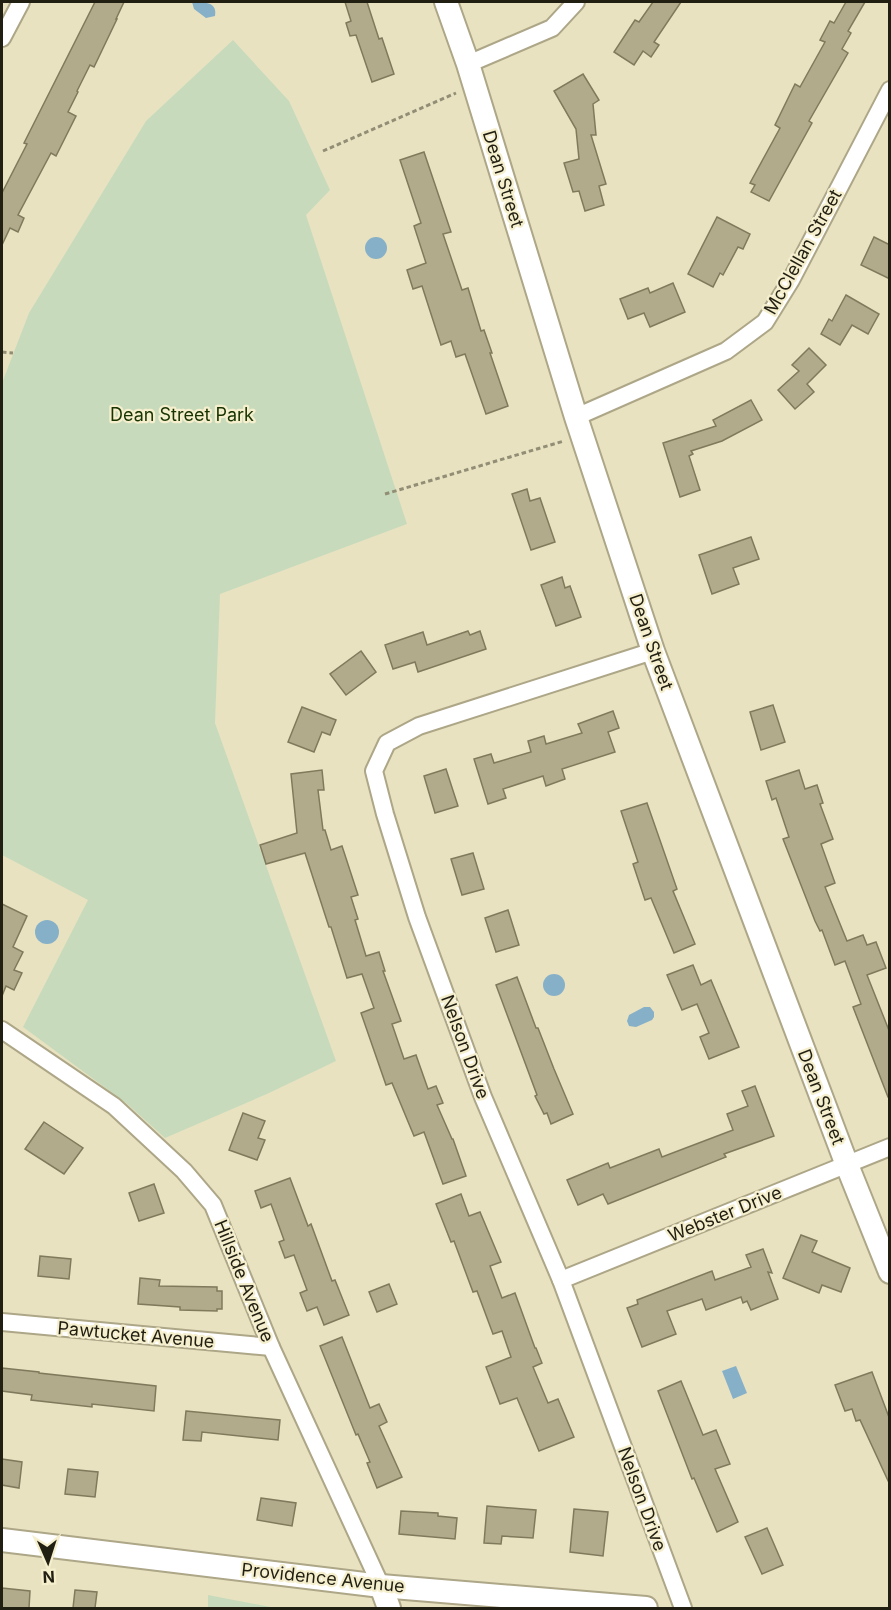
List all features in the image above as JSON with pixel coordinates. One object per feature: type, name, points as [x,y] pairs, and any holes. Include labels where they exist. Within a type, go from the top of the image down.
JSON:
[{"type":"street","points":[[2,38],[21,2]]},
{"type":"street","name":"Dean Street","points":[[446,2],[468,64],[579,426],[653,651],[847,1165],[890,1272]]},
{"type":"street","points":[[468,64],[552,28],[576,2]]},
{"type":"street","name":"McClellan Street","points":[[579,426],[726,351],[765,322],[791,280],[890,90]]},
{"type":"street","name":"Nelson Drive","points":[[653,651],[419,726],[387,743],[374,771],[421,928],[483,1097],[561,1280],[683,1608]]},
{"type":"street","name":"Hillside Avenue","points":[[2,1030],[114,1106],[184,1170],[213,1205],[271,1347],[381,1586],[388,1608]]},
{"type":"street","name":"Webster Drive","points":[[561,1280],[890,1147]]},
{"type":"street","name":"Pawtucket Avenue","points":[[2,1322],[271,1347]]},
{"type":"street","name":"Providence Avenue","points":[[2,1540],[381,1586],[646,1608]]},
{"type":"path","points":[[323,151],[474,86]]},
{"type":"path","points":[[2,352],[13,353]]},
{"type":"path","points":[[385,494],[579,426]]},
{"type":"green space","name":"Dean Street Park","points":[[233,40],[289,101],[330,190],[306,215],[407,524],[220,594],[215,723],[336,1061],[165,1138],[126,1103],[23,1027],[88,900],[2,855],[2,383],[29,313],[146,121]]},
{"type":"green space","points":[[208,1595],[276,1608],[208,1608]]},
{"type":"water","points":[[192,2],[212,5],[215,16],[206,18],[194,9]]},
{"type":"water","points":[[376,237],[384,240],[387,248],[384,256],[376,259],[368,256],[365,248],[368,240]]},
{"type":"water","points":[[47,920],[55,924],[59,932],[55,940],[47,944],[39,940],[35,932],[39,924]]},
{"type":"water","points":[[554,974],[562,977],[565,985],[562,993],[554,996],[546,993],[543,985],[546,977]]},
{"type":"water","points":[[644,1007],[650,1007],[654,1012],[652,1020],[636,1027],[629,1026],[627,1021],[629,1015]]},
{"type":"water","points":[[736,1366],[747,1393],[733,1399],[722,1371]]},
{"type":"building","points":[[95,2],[124,2],[94,67],[90,65],[68,112],[76,116],[56,156],[51,153],[18,215],[24,218],[18,232],[10,228],[2,245],[2,193],[27,144],[24,143]]},
{"type":"building","points":[[345,2],[367,2],[394,74],[372,82],[356,35],[350,36],[346,23],[351,21]]},
{"type":"building","points":[[653,2],[681,2],[654,42],[659,45],[651,57],[643,51],[634,65],[614,52],[635,20],[639,22]]},
{"type":"building","points":[[846,2],[865,2],[848,31],[851,33],[842,49],[848,53],[809,121],[812,123],[769,201],[751,192],[755,185],[750,183],[780,128],[775,125],[795,84],[800,87],[825,42],[820,40],[830,21],[834,23]]},
{"type":"building","points":[[583,74],[599,100],[593,104],[596,135],[591,135],[606,184],[599,186],[604,205],[585,211],[579,191],[573,192],[564,163],[579,159],[576,129],[554,91]]},
{"type":"building","points":[[424,152],[451,232],[443,234],[462,290],[468,288],[481,331],[484,330],[508,406],[486,414],[465,354],[456,357],[451,341],[441,345],[422,286],[413,289],[407,270],[426,263],[414,226],[421,223],[400,160]]},
{"type":"building","points":[[717,217],[750,234],[743,249],[738,247],[723,275],[720,273],[713,287],[688,274]]},
{"type":"building","points":[[874,237],[890,245],[890,279],[861,265]]},
{"type":"building","points":[[673,283],[685,312],[650,327],[644,313],[628,319],[620,299],[648,288],[650,293]]},
{"type":"building","points":[[846,295],[879,314],[868,334],[852,325],[840,345],[821,334],[829,319],[832,321]]},
{"type":"building","points":[[809,348],[826,365],[807,384],[814,392],[795,409],[778,390],[799,371],[792,365]]},
{"type":"building","points":[[751,400],[762,420],[722,441],[691,451],[693,454],[689,456],[700,490],[680,497],[663,443],[716,426],[713,420]]},
{"type":"building","points":[[527,489],[530,501],[540,498],[555,542],[531,550],[512,494]]},
{"type":"building","points":[[751,537],[759,559],[733,568],[739,584],[712,594],[699,555]]},
{"type":"building","points":[[562,577],[565,588],[570,586],[581,617],[556,626],[541,585]]},
{"type":"building","points":[[468,631],[470,635],[480,631],[486,649],[418,672],[415,662],[393,669],[385,645],[423,632],[427,645]]},
{"type":"building","points":[[361,651],[376,672],[346,695],[330,674]]},
{"type":"building","points":[[773,705],[785,742],[761,750],[750,712]]},
{"type":"building","points":[[302,707],[336,720],[330,735],[322,732],[314,752],[288,742]]},
{"type":"building","points":[[613,711],[619,728],[608,732],[615,752],[562,769],[565,779],[546,786],[543,776],[503,789],[506,798],[488,804],[474,759],[491,754],[494,763],[531,752],[528,741],[544,736],[546,744],[582,733],[578,724]]},
{"type":"building","points":[[446,769],[458,806],[435,813],[424,776]]},
{"type":"building","points":[[322,770],[324,790],[318,790],[323,830],[325,830],[331,850],[342,846],[358,895],[351,897],[366,956],[379,952],[385,971],[383,971],[401,1021],[392,1024],[404,1059],[416,1055],[428,1089],[436,1086],[443,1103],[437,1105],[453,1139],[466,1176],[443,1184],[424,1132],[414,1136],[392,1083],[386,1085],[361,1013],[374,1008],[362,974],[347,978],[305,853],[266,864],[260,845],[297,833],[291,774]]},
{"type":"building","points":[[799,770],[805,789],[817,785],[823,803],[820,804],[833,839],[821,844],[835,883],[825,887],[847,941],[863,935],[867,945],[876,942],[886,968],[867,975],[890,1033],[890,1097],[888,1097],[853,1007],[861,1004],[845,961],[835,965],[822,930],[820,931],[815,921],[783,839],[789,837],[776,798],[772,800],[766,781]]},
{"type":"building","points":[[647,803],[677,889],[673,891],[695,944],[674,953],[651,898],[645,900],[633,864],[638,862],[621,811]]},
{"type":"building","points":[[473,853],[484,889],[462,895],[451,859]]},
{"type":"building","points":[[2,904],[27,916],[13,947],[23,952],[14,970],[22,973],[14,990],[6,986],[2,996]]},
{"type":"building","points":[[508,910],[519,945],[496,952],[485,918]]},
{"type":"building","points":[[693,965],[701,985],[711,980],[739,1047],[709,1059],[700,1037],[709,1033],[697,1004],[682,1010],[667,975]]},
{"type":"building","points":[[517,977],[573,1114],[551,1124],[547,1113],[544,1114],[535,1096],[537,1095],[496,985]]},
{"type":"building","points":[[755,1086],[774,1136],[724,1154],[726,1157],[608,1204],[603,1194],[578,1205],[567,1180],[608,1163],[610,1168],[659,1149],[662,1157],[733,1130],[727,1114],[748,1106],[742,1091]]},
{"type":"building","points":[[243,1113],[265,1121],[258,1138],[265,1140],[257,1160],[229,1150]]},
{"type":"building","points":[[44,1122],[83,1148],[64,1174],[25,1149]]},
{"type":"building","points":[[290,1178],[308,1226],[311,1224],[332,1281],[335,1280],[349,1315],[324,1325],[317,1307],[307,1311],[300,1293],[307,1290],[294,1255],[285,1258],[279,1242],[284,1240],[271,1204],[261,1208],[255,1191]]},
{"type":"building","points":[[154,1184],[164,1213],[139,1221],[129,1193]]},
{"type":"building","points":[[461,1194],[469,1216],[480,1212],[501,1262],[490,1266],[502,1298],[515,1293],[542,1363],[533,1367],[548,1403],[558,1399],[574,1437],[539,1451],[517,1398],[500,1404],[486,1367],[511,1357],[502,1331],[493,1334],[477,1291],[473,1292],[454,1241],[451,1242],[436,1204]]},
{"type":"building","points":[[801,1235],[817,1241],[812,1252],[850,1268],[841,1292],[822,1285],[819,1293],[783,1278]]},
{"type":"building","points":[[763,1249],[772,1273],[768,1272],[778,1299],[751,1310],[747,1301],[743,1303],[741,1297],[706,1310],[702,1299],[667,1311],[676,1334],[642,1347],[627,1308],[638,1304],[637,1300],[712,1271],[715,1280],[751,1267],[746,1255]]},
{"type":"building","points":[[40,1256],[71,1259],[69,1279],[38,1276]]},
{"type":"building","points":[[140,1278],[160,1280],[159,1286],[217,1287],[217,1291],[222,1291],[222,1309],[217,1309],[217,1311],[180,1310],[180,1307],[138,1304]]},
{"type":"building","points":[[389,1284],[397,1304],[377,1312],[369,1292]]},
{"type":"building","points":[[342,1337],[370,1408],[379,1404],[387,1422],[379,1426],[402,1477],[377,1488],[367,1463],[370,1462],[358,1434],[356,1435],[320,1346]]},
{"type":"building","points":[[2,1368],[156,1386],[154,1411],[31,1400],[32,1395],[2,1391]]},
{"type":"building","points":[[872,1372],[890,1420],[890,1485],[860,1420],[856,1421],[852,1409],[845,1411],[835,1385]]},
{"type":"building","points":[[681,1381],[703,1435],[716,1430],[730,1464],[715,1469],[738,1522],[717,1532],[694,1478],[692,1479],[658,1391]]},
{"type":"building","points":[[186,1411],[280,1420],[278,1440],[202,1432],[201,1441],[183,1440]]},
{"type":"building","points":[[2,1459],[22,1462],[19,1488],[2,1485]]},
{"type":"building","points":[[68,1469],[98,1472],[95,1497],[65,1494]]},
{"type":"building","points":[[261,1498],[296,1503],[292,1526],[257,1520]]},
{"type":"building","points":[[487,1506],[536,1510],[533,1538],[502,1536],[501,1544],[484,1543]]},
{"type":"building","points":[[574,1509],[608,1512],[603,1556],[570,1552]]},
{"type":"building","points":[[401,1511],[438,1513],[438,1516],[457,1518],[455,1539],[399,1534]]},
{"type":"building","points":[[767,1528],[783,1565],[762,1574],[745,1537]]},
{"type":"building","points":[[2,1588],[30,1591],[29,1608],[2,1608]]},
{"type":"building","points":[[75,1590],[97,1592],[95,1608],[73,1608]]}]
